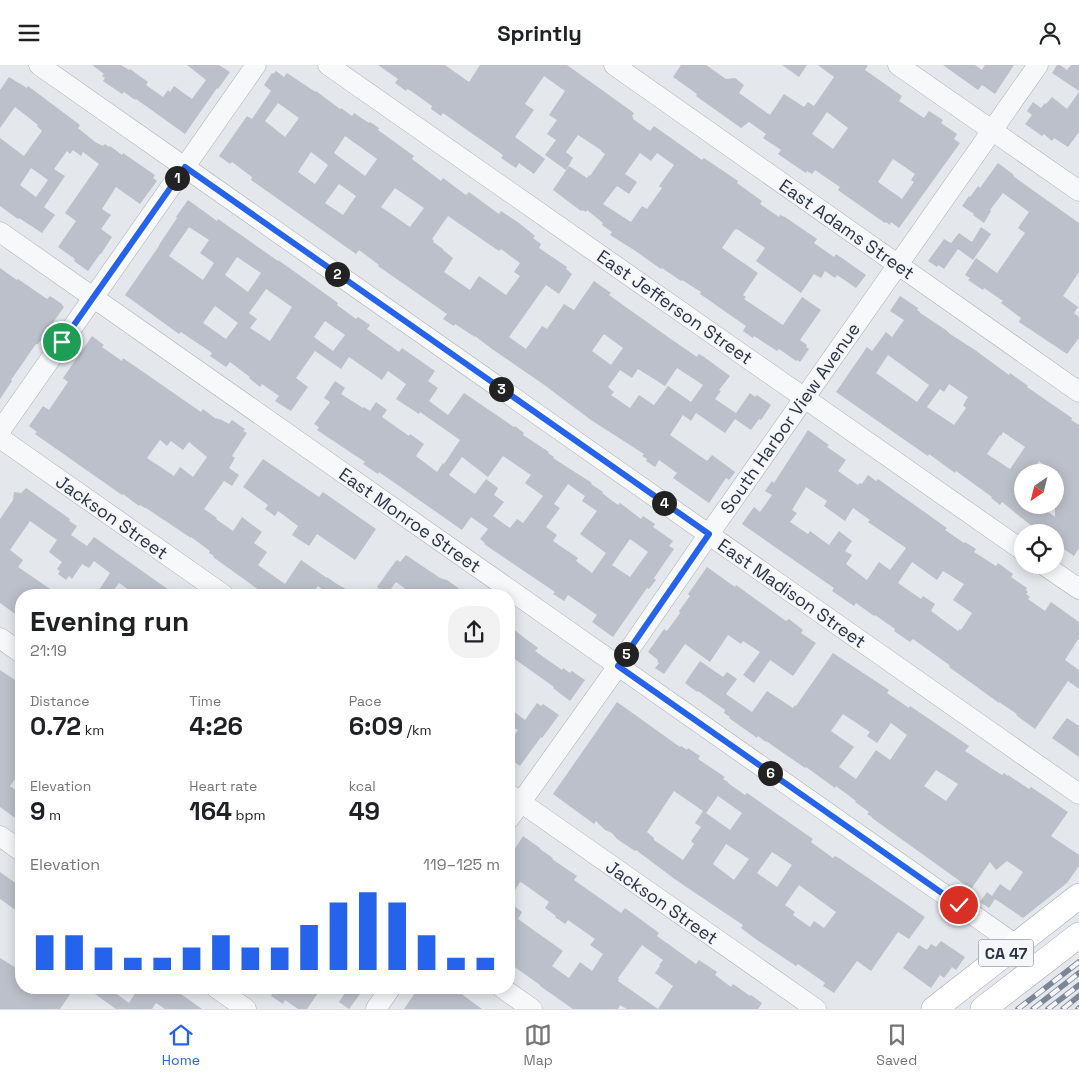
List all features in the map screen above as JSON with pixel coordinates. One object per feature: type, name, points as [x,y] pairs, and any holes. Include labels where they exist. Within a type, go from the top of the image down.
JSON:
[{"type":"main road","name":"CA 47","points":[[934,1009],[1079,896]]},
{"type":"main road","name":"CA 47","points":[[984,1009],[1079,935]]},
{"type":"street","name":"East Madison Street","points":[[39,65],[1079,794]]},
{"type":"street","points":[[0,431],[256,65]]},
{"type":"street","name":"East Jefferson Street","points":[[328,65],[1014,544]]},
{"type":"street","name":"East Adams Street","points":[[614,65],[1079,392]]},
{"type":"street","points":[[898,65],[1079,191]]},
{"type":"street","name":"South Harbor View Avenue","points":[[515,799],[618,666],[804,397],[1038,65]]},
{"type":"street","name":"East Monroe Street","points":[[0,232],[508,589]]},
{"type":"street","name":"Jackson Street","points":[[0,438],[215,589]]},
{"type":"street","points":[[1057,574],[1079,589]]},
{"type":"street","name":"East Monroe Street","points":[[515,594],[1016,945]]},
{"type":"street","points":[[0,638],[15,649]]},
{"type":"street","name":"Jackson Street","points":[[515,799],[816,1009]]},
{"type":"street","points":[[0,836],[15,847]]},
{"type":"street","points":[[225,994],[246,1009]]},
{"type":"street","points":[[376,1009],[386,994]]},
{"type":"street","points":[[511,994],[532,1009]]},
{"type":"building","points":[[92,65],[121,65],[148,82],[146,85],[163,97],[174,86],[192,99],[206,80],[187,65],[219,65],[230,72],[185,134],[136,99],[124,92],[122,94],[103,81],[105,78],[102,76],[104,74]]},
{"type":"building","points":[[378,65],[445,65],[469,82],[480,65],[567,65],[634,113],[633,119],[650,131],[654,126],[702,160],[704,158],[738,181],[737,183],[762,201],[760,204],[779,217],[780,215],[785,217],[817,239],[814,243],[834,257],[836,254],[866,275],[856,288],[837,275],[835,278],[825,271],[821,278],[814,274],[801,293],[756,261],[765,248],[735,229],[722,248],[758,273],[743,295],[746,297],[744,299],[783,325],[802,297],[821,310],[800,340],[809,349],[800,362],[796,361],[779,349],[777,351],[743,331],[746,326],[700,294],[701,292],[661,269],[610,235],[612,232],[587,210],[586,212],[581,211],[553,190],[569,166],[587,178],[605,154],[578,135],[566,152],[573,158],[566,170],[545,155],[556,140],[547,134],[557,120],[549,115],[565,91],[544,76],[525,104],[534,110],[515,137],[545,159],[534,174],[519,163],[516,168],[501,158],[503,155],[443,113],[441,116],[431,109],[432,106],[411,91],[407,89],[406,91],[395,83],[398,79]],"holes":[[[640,153],[651,161],[657,153],[674,165],[659,186],[662,188],[647,209],[642,206],[631,222],[603,204],[617,186],[629,194],[637,182],[625,174]]]},
{"type":"building","points":[[681,65],[706,65],[726,79],[735,78],[744,85],[739,93],[770,115],[784,94],[804,107],[808,102],[814,106],[834,77],[818,65],[868,65],[865,70],[902,96],[899,101],[924,118],[929,111],[943,120],[941,123],[957,134],[954,139],[960,143],[899,228],[891,222],[890,225],[885,223],[838,190],[840,187],[815,170],[812,174],[807,171],[806,173],[791,163],[778,154],[781,150],[763,138],[766,134],[749,122],[741,128],[673,77]],"holes":[[[827,112],[848,128],[833,149],[812,134]],[[893,159],[915,174],[911,180],[914,182],[902,199],[878,182]]]},
{"type":"building","points":[[782,65],[807,65],[799,77]]},
{"type":"building","points":[[943,65],[975,65],[982,70],[985,65],[1014,65],[995,94],[982,85],[978,90]]},
{"type":"building","points":[[1057,65],[1067,70],[1071,65],[1079,65],[1079,91],[1052,73]]},
{"type":"building","points":[[276,71],[284,77],[287,73],[340,109],[352,116],[354,113],[370,122],[414,156],[412,159],[441,181],[443,178],[466,195],[469,192],[499,214],[501,211],[519,223],[535,236],[533,238],[541,244],[539,248],[567,267],[566,269],[572,274],[559,294],[546,285],[509,337],[526,349],[542,326],[547,329],[564,304],[574,310],[594,281],[611,293],[609,295],[668,337],[697,357],[699,354],[704,357],[730,376],[719,390],[721,391],[715,399],[736,413],[750,393],[755,397],[757,395],[771,405],[761,420],[759,419],[751,430],[735,419],[725,433],[696,413],[691,421],[683,415],[670,435],[707,461],[712,455],[735,472],[729,480],[726,478],[709,503],[673,478],[677,473],[659,460],[655,467],[646,461],[647,459],[642,456],[644,454],[591,420],[475,336],[443,319],[447,314],[378,266],[359,250],[356,254],[251,180],[252,177],[232,162],[230,164],[219,156],[247,116],[252,119],[271,91],[264,85]],"holes":[[[278,103],[299,118],[285,137],[265,121]],[[345,136],[377,159],[365,176],[334,153]],[[311,152],[328,165],[315,184],[298,172]],[[339,184],[356,196],[343,215],[325,203]],[[395,188],[424,208],[410,227],[381,207]],[[448,216],[520,263],[514,272],[520,276],[506,295],[479,276],[470,290],[444,272],[453,258],[432,239]],[[604,334],[623,348],[611,365],[592,351]],[[677,368],[703,385],[691,402],[668,386],[654,405],[639,395],[630,408],[611,395],[614,392],[608,387],[620,370],[632,378],[638,369],[665,386]]]},
{"type":"building","points":[[9,77],[27,88],[28,86],[80,125],[78,128],[95,142],[103,146],[105,144],[110,146],[122,155],[123,153],[155,175],[153,178],[157,181],[140,204],[116,187],[102,209],[111,215],[101,229],[112,237],[88,271],[58,247],[76,221],[65,213],[99,164],[83,152],[81,156],[73,150],[70,154],[67,151],[54,169],[65,176],[44,207],[55,215],[42,233],[0,206],[0,138],[24,156],[42,131],[38,125],[15,107],[0,128],[0,90]],"holes":[[[31,168],[48,180],[36,197],[20,185]]]},
{"type":"building","points":[[1079,92],[1079,132],[1068,147],[1054,138],[1052,141],[1044,134],[1042,136],[1025,124],[1032,115],[1027,111],[1033,102],[1041,108],[1052,97],[1067,109]]},
{"type":"building","points":[[998,163],[1013,176],[1079,223],[1079,272],[1063,296],[1078,307],[1074,313],[1079,317],[1079,338],[1067,354],[1019,322],[1021,318],[1001,303],[1003,301],[968,280],[970,278],[965,275],[976,258],[997,273],[1025,233],[1018,228],[1029,212],[1003,193],[990,210],[984,223],[962,206],[978,186],[980,188]]},
{"type":"building","points":[[188,200],[217,221],[218,219],[338,303],[337,305],[356,319],[358,317],[370,325],[367,329],[399,352],[402,348],[435,371],[428,381],[438,388],[429,401],[448,415],[464,393],[515,426],[524,433],[523,435],[549,452],[553,458],[592,483],[618,505],[620,503],[641,519],[643,516],[655,524],[653,527],[673,541],[669,546],[674,549],[654,578],[656,580],[649,589],[647,588],[613,637],[592,622],[597,615],[568,595],[564,601],[553,594],[555,592],[484,544],[480,539],[488,529],[471,517],[462,530],[379,472],[378,474],[363,464],[365,462],[317,430],[319,427],[314,424],[330,402],[324,398],[335,381],[345,388],[341,394],[363,408],[370,411],[376,402],[387,410],[382,417],[424,444],[416,456],[437,472],[460,440],[420,412],[419,414],[396,399],[406,384],[388,371],[382,380],[349,357],[341,369],[315,351],[296,378],[308,387],[291,411],[275,401],[279,396],[262,384],[260,387],[230,362],[226,367],[210,356],[212,353],[181,332],[179,334],[125,295],[159,246]],"holes":[[[189,227],[209,240],[200,253],[214,263],[203,280],[169,256]],[[237,257],[261,273],[248,292],[225,275]],[[266,289],[292,307],[270,341],[250,328],[257,319],[249,313]],[[215,306],[238,323],[226,339],[203,323]],[[325,321],[345,335],[333,351],[314,337]],[[503,456],[531,475],[525,483],[543,496],[523,523],[517,519],[510,528],[493,516],[504,502],[494,495],[498,488],[486,479],[475,494],[449,475],[462,457],[488,477]],[[568,484],[585,496],[582,501],[597,511],[580,534],[606,553],[592,573],[576,561],[578,558],[553,541],[557,535],[546,527],[560,508],[554,504]],[[630,539],[648,552],[630,577],[612,565]]]},
{"type":"building","points":[[981,227],[991,234],[973,260],[958,249],[944,269],[928,261],[944,239],[951,243],[959,233],[972,242]]},
{"type":"building","points":[[0,268],[47,299],[50,296],[64,307],[38,344],[36,344],[0,399]]},
{"type":"building","points":[[900,296],[918,308],[917,310],[920,313],[1009,375],[1010,373],[1079,425],[1079,548],[1074,556],[1064,549],[1064,524],[1030,524],[1017,514],[1051,514],[1055,517],[1055,514],[1064,514],[1064,464],[1043,464],[1039,461],[1037,464],[1014,464],[1014,512],[1002,502],[1000,505],[956,471],[955,473],[929,454],[928,456],[836,392],[867,347],[872,351],[886,332],[892,337],[904,320],[890,311]],"holes":[[[888,355],[929,385],[917,402],[876,373]],[[949,384],[968,397],[963,405],[966,408],[954,425],[927,407],[940,389],[944,392]],[[1003,432],[1025,447],[1010,469],[987,454]]]},
{"type":"building","points":[[92,336],[104,345],[102,347],[122,361],[123,358],[201,412],[203,409],[216,419],[229,424],[232,420],[245,429],[243,431],[247,433],[232,456],[235,458],[229,468],[239,475],[232,486],[224,481],[204,509],[233,531],[242,517],[262,532],[254,543],[267,552],[258,565],[285,584],[301,560],[346,589],[322,589],[318,586],[316,589],[258,589],[213,557],[209,553],[210,551],[191,537],[122,495],[35,434],[37,432],[29,426],[43,406],[49,410],[68,382],[63,378]],"holes":[[[160,440],[167,446],[171,441],[183,450],[189,442],[207,457],[193,477],[180,467],[174,476],[147,458]]]},
{"type":"building","points":[[808,430],[829,445],[827,447],[846,460],[838,471],[858,485],[862,484],[868,475],[876,481],[878,479],[947,528],[945,530],[976,549],[974,552],[996,566],[998,563],[1013,574],[1011,577],[1027,588],[1028,592],[1026,594],[1030,597],[1028,599],[1045,611],[1051,602],[1079,622],[1079,638],[1065,660],[1079,670],[1079,689],[1068,681],[1035,729],[913,639],[910,642],[875,615],[856,603],[854,606],[832,591],[834,588],[742,524],[754,507],[760,512],[772,495],[765,491],[772,481],[774,483]],"holes":[[[806,487],[827,501],[824,506],[845,521],[853,508],[870,520],[868,522],[906,548],[890,570],[879,562],[867,580],[846,564],[852,555],[845,551],[852,541],[839,531],[829,545],[810,531],[808,534],[790,522],[797,513],[792,510]],[[912,562],[937,580],[943,571],[964,584],[953,600],[972,613],[961,630],[958,631],[931,611],[935,604],[923,596],[921,599],[898,583]]]},
{"type":"building","points":[[263,459],[319,497],[323,492],[376,529],[355,560],[317,534],[309,546],[292,535],[298,526],[278,511],[275,516],[265,509],[268,505],[243,487]]},
{"type":"building","points":[[26,488],[70,519],[69,521],[77,526],[71,535],[87,546],[94,537],[168,589],[128,589],[119,583],[114,589],[100,589],[110,573],[94,561],[89,568],[82,564],[72,579],[69,576],[66,580],[58,574],[60,571],[57,569],[62,562],[49,552],[57,540],[30,521],[10,550],[23,560],[18,567],[50,589],[15,589],[15,614],[0,603],[0,519],[13,500],[14,492],[21,493]]},
{"type":"building","points":[[406,555],[460,589],[406,589],[396,582],[391,589],[380,589],[377,587],[395,562],[397,560],[400,562]]},
{"type":"building","points":[[707,567],[735,587],[736,585],[786,621],[789,619],[803,630],[801,633],[816,643],[793,676],[770,660],[754,683],[743,675],[760,652],[743,641],[741,644],[728,635],[710,662],[685,644],[664,674],[655,668],[659,663],[658,660],[648,652],[664,629],[667,631],[680,613],[679,611],[690,596],[688,594]]},
{"type":"building","points":[[515,631],[538,648],[535,651],[562,670],[563,668],[570,673],[572,671],[585,680],[570,701],[515,659]]},
{"type":"building","points":[[833,653],[889,690],[887,693],[909,708],[910,706],[969,746],[965,751],[1002,775],[1004,773],[1008,775],[1029,789],[1031,787],[1068,812],[1051,836],[1079,855],[1079,866],[1067,883],[1023,918],[995,899],[989,908],[980,902],[987,892],[992,896],[1000,884],[1010,891],[1023,872],[1007,861],[996,870],[990,862],[971,889],[872,818],[867,814],[869,812],[836,786],[835,788],[758,736],[757,738],[729,718],[724,713],[725,710],[685,683],[700,661],[723,677],[727,672],[737,679],[726,694],[752,712],[767,691],[793,708]],"holes":[[[843,714],[870,732],[867,736],[877,743],[891,723],[907,735],[890,760],[876,750],[856,779],[839,767],[854,747],[831,731]],[[936,770],[958,784],[946,801],[924,786]]]},
{"type":"building","points":[[0,670],[15,680],[15,779],[10,786],[15,790],[15,818],[0,807]]},
{"type":"building","points":[[617,702],[680,747],[687,750],[688,748],[700,756],[698,759],[725,777],[723,779],[728,783],[745,795],[747,793],[813,839],[811,842],[833,858],[835,856],[839,858],[925,917],[909,939],[898,932],[871,971],[857,961],[834,993],[823,986],[825,983],[798,964],[796,966],[757,940],[741,928],[743,925],[676,880],[636,850],[617,839],[596,821],[594,824],[553,794]],"holes":[[[674,791],[703,811],[695,823],[701,827],[691,841],[694,844],[683,860],[654,840],[647,832]],[[718,796],[742,813],[730,830],[706,813]],[[726,844],[749,859],[734,880],[713,864]],[[772,852],[792,865],[777,887],[757,873]],[[799,885],[836,912],[824,928],[814,921],[810,927],[793,915],[795,912],[785,905]]]},
{"type":"building","points":[[537,703],[541,706],[543,704],[559,715],[520,766],[515,762],[515,735],[518,730],[515,728],[515,712],[525,720]]},
{"type":"building","points":[[1067,718],[1079,726],[1079,757],[1052,738]]},
{"type":"building","points":[[523,836],[577,876],[574,880],[621,913],[625,908],[659,933],[657,936],[696,964],[699,960],[717,972],[715,975],[731,987],[733,984],[762,1003],[758,1009],[658,1009],[627,1009],[620,1005],[618,1009],[573,1009],[515,967],[515,907],[522,912],[518,919],[563,951],[552,966],[569,978],[580,962],[592,971],[603,954],[590,945],[595,939],[568,920],[565,924],[555,917],[545,908],[549,902],[520,882],[515,890],[515,849]],"holes":[[[642,945],[663,960],[655,973],[673,986],[658,1009],[618,981],[618,978]]]},
{"type":"building","points":[[0,872],[15,883],[15,910],[0,899]]},
{"type":"building","points":[[941,941],[965,957],[956,970],[952,967],[944,978],[940,975],[931,988],[903,968],[919,945],[927,950],[931,944],[936,947]]},
{"type":"building","points":[[0,958],[15,967],[15,994],[70,994],[60,1009],[0,1009]]},
{"type":"building","points":[[95,994],[117,994],[129,1003],[135,994],[181,994],[202,1009],[165,1009],[156,1003],[152,1009],[116,1009]]},
{"type":"building","points":[[272,994],[317,994],[307,1009],[298,1009],[285,1000],[283,1004],[271,996]]},
{"type":"building","points":[[344,994],[360,994],[349,1009],[339,1002]]},
{"type":"building","points":[[414,994],[462,994],[482,1009],[404,1009]]},
{"type":"railway","points":[[1018,1009],[1079,962]]},
{"type":"railway","points":[[1033,1009],[1079,973]]},
{"type":"railway","points":[[1048,1009],[1079,985]]},
{"type":"railway","points":[[1063,1009],[1079,996]]},
{"type":"route","points":[[62,342],[185,167],[709,534],[618,666],[959,905]]}]
